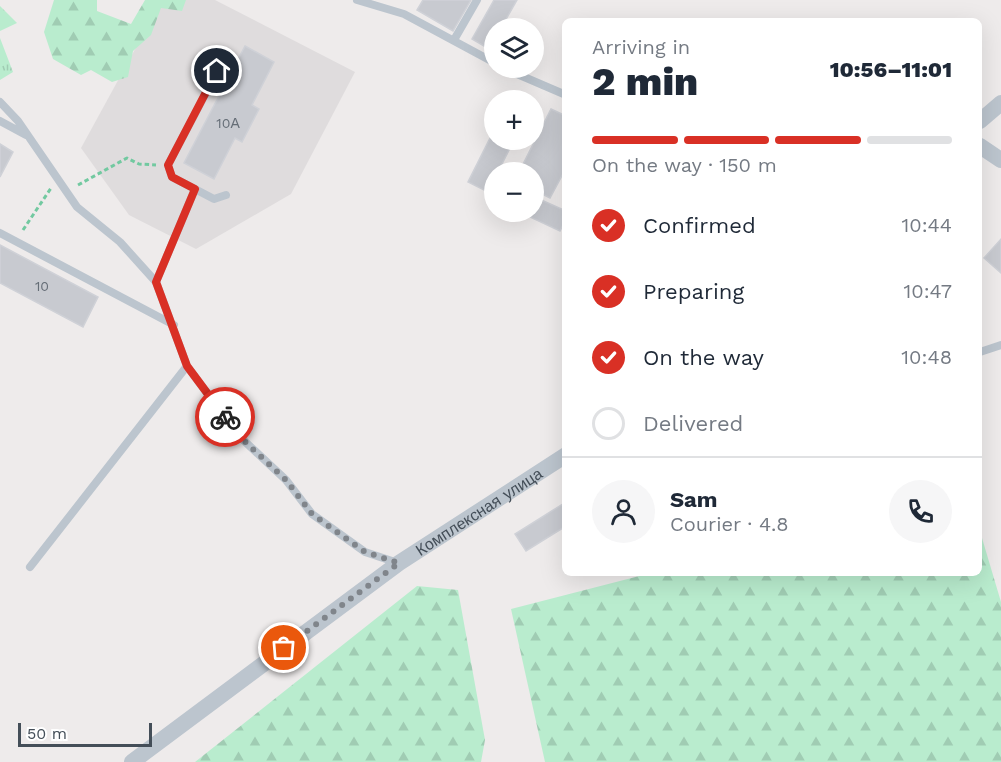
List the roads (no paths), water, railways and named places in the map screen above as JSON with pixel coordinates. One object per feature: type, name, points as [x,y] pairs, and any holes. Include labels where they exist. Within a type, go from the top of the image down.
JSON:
[{"type":"street","points":[[982,119],[1001,103]]},
{"type":"street","points":[[982,147],[1001,160]]},
{"type":"street","name":"Комплексная улица","points":[[132,762],[399,563],[562,458]]},
{"type":"lane","points":[[357,0],[404,14],[484,57]]},
{"type":"lane","points":[[454,40],[477,0]]},
{"type":"lane","points":[[226,195],[214,199],[172,177],[168,165],[227,53]]},
{"type":"lane","points":[[526,78],[562,94]]},
{"type":"lane","points":[[0,102],[29,136],[76,207],[120,242],[156,282],[174,325],[187,366],[239,436],[286,480],[312,514],[365,552],[399,563]]},
{"type":"lane","points":[[0,121],[29,136]]},
{"type":"lane","points":[[156,282],[195,189]]},
{"type":"lane","points":[[0,233],[174,325]]},
{"type":"lane","points":[[982,351],[1001,345]]},
{"type":"lane","points":[[30,567],[187,366]]}]
